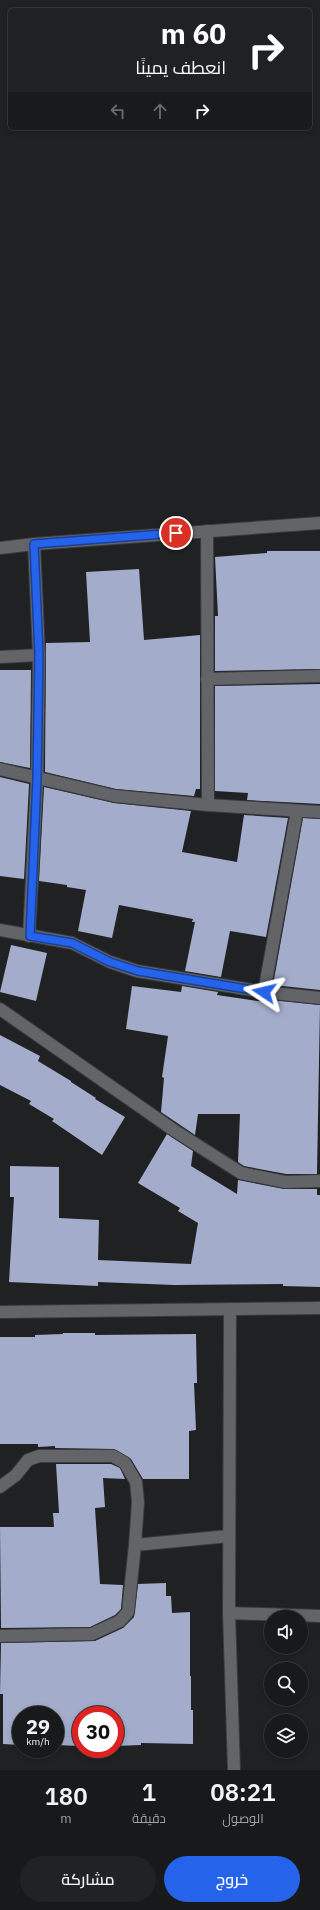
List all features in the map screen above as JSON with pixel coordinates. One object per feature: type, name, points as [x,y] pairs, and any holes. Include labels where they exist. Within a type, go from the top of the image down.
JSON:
[{"type":"street","points":[[0,548],[34,544],[320,522]]},
{"type":"street","points":[[207,531],[208,805]]},
{"type":"street","points":[[30,936],[37,779],[39,654],[34,544]]},
{"type":"street","points":[[0,657],[39,654]]},
{"type":"street","points":[[208,679],[320,676]]},
{"type":"street","points":[[0,769],[37,779],[115,796],[208,805],[320,812]]},
{"type":"street","points":[[264,992],[297,811]]},
{"type":"street","points":[[0,930],[72,943],[110,962],[138,971],[264,992],[320,998]]},
{"type":"street","points":[[0,1009],[175,1131],[241,1173],[285,1182],[320,1181]]},
{"type":"street","points":[[0,1312],[320,1308]]},
{"type":"street","points":[[230,1309],[229,1536],[234,1770]]},
{"type":"street","points":[[0,1487],[16,1476],[28,1460],[39,1456],[113,1456],[125,1463],[136,1482],[138,1502],[136,1545],[128,1612],[120,1622],[92,1634],[0,1636]]},
{"type":"street","points":[[136,1545],[229,1536]]},
{"type":"street","points":[[230,1613],[320,1616]]},
{"type":"building","points":[[267,551],[320,551],[320,669],[215,671],[215,616],[218,616],[215,557],[267,553]]},
{"type":"building","points":[[139,569],[144,640],[200,635],[200,789],[196,789],[194,796],[116,789],[45,772],[46,643],[90,642],[86,572]]},
{"type":"building","points":[[0,670],[31,670],[30,768],[0,762]]},
{"type":"building","points":[[320,684],[320,804],[247,800],[248,793],[215,791],[215,686]]},
{"type":"building","points":[[0,777],[29,784],[24,879],[0,876]]},
{"type":"building","points":[[44,787],[114,803],[191,811],[182,852],[237,862],[244,815],[288,818],[266,937],[230,931],[221,977],[185,971],[195,922],[192,922],[193,919],[119,905],[112,938],[78,931],[86,890],[67,887],[67,885],[39,881]]},
{"type":"building","points":[[303,818],[320,819],[320,990],[273,985]]},
{"type":"building","points":[[11,945],[47,953],[36,1001],[0,992]]},
{"type":"building","points":[[132,986],[181,992],[182,986],[218,992],[217,995],[271,1003],[271,1000],[320,1005],[317,1174],[286,1174],[244,1166],[238,1162],[240,1114],[198,1114],[195,1135],[161,1112],[164,1078],[162,1077],[168,1036],[126,1029]]},
{"type":"building","points":[[0,1035],[40,1056],[38,1061],[125,1117],[102,1155],[52,1121],[54,1119],[29,1104],[31,1101],[0,1085]]},
{"type":"building","points":[[167,1134],[193,1151],[191,1166],[237,1194],[238,1180],[284,1189],[317,1189],[317,1195],[320,1195],[320,1287],[283,1286],[283,1284],[174,1285],[98,1282],[98,1286],[9,1282],[14,1197],[10,1197],[10,1166],[59,1167],[59,1218],[99,1220],[98,1260],[191,1264],[198,1223],[178,1211],[180,1208],[138,1183]]},
{"type":"building","points":[[95,1333],[95,1335],[196,1334],[197,1383],[194,1383],[196,1430],[189,1431],[189,1479],[143,1479],[131,1459],[113,1449],[55,1448],[55,1446],[38,1447],[38,1444],[0,1444],[0,1337],[35,1337],[35,1335]]},
{"type":"building","points":[[56,1464],[111,1464],[120,1468],[125,1479],[103,1478],[105,1507],[95,1508],[100,1584],[123,1585],[121,1609],[115,1615],[90,1627],[1,1628],[0,1527],[54,1527],[53,1513],[59,1513]]},
{"type":"building","points":[[166,1583],[166,1596],[171,1596],[172,1613],[190,1612],[190,1676],[191,1710],[193,1710],[193,1744],[141,1743],[141,1745],[124,1746],[124,1706],[72,1706],[72,1746],[64,1745],[64,1706],[12,1706],[12,1744],[3,1744],[3,1694],[0,1694],[1,1643],[95,1641],[123,1628],[134,1617],[138,1584]]},
{"type":"route","points":[[176,533],[34,544],[39,654],[37,779],[30,936],[72,943],[110,962],[138,971],[264,992]]}]
